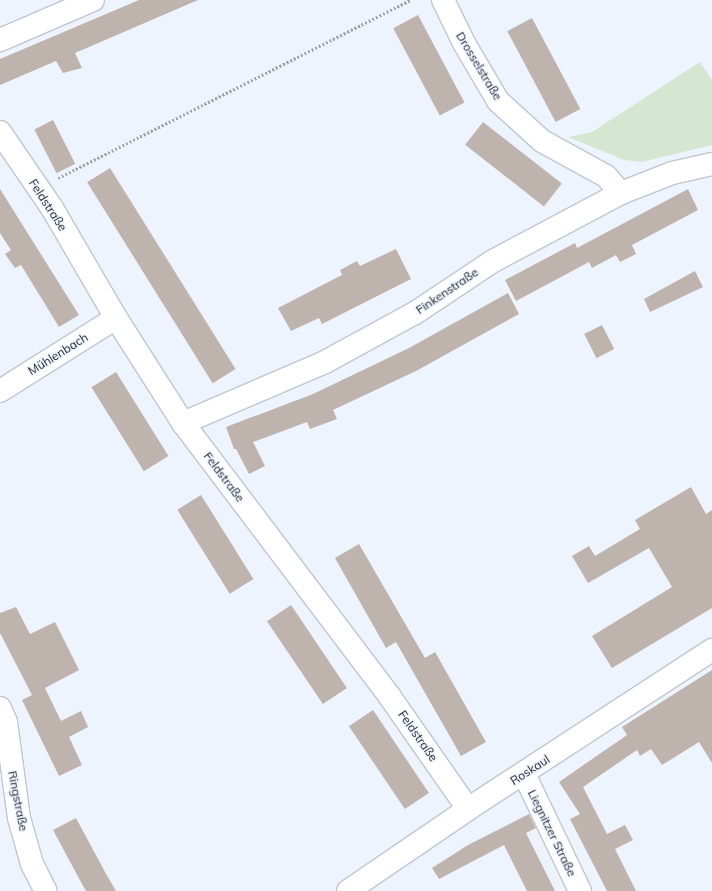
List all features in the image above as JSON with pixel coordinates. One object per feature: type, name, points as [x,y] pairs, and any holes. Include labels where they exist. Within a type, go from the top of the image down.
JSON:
[{"type":"street","points":[[0,40],[93,0]]},
{"type":"street","name":"Drosselstraße","points":[[443,0],[464,43],[498,100],[542,141],[606,176],[621,193]]},
{"type":"street","name":"Feldstraße","points":[[0,132],[38,188],[116,318],[183,423],[390,697],[468,808]]},
{"type":"street","name":"Finkenstraße","points":[[183,423],[325,362],[415,313],[493,261],[621,193],[672,173],[712,164]]},
{"type":"street","name":"Mühlenbach","points":[[0,391],[116,318]]},
{"type":"street","name":"Roskaul","points":[[348,891],[468,808],[524,774],[712,650]]},
{"type":"street","name":"Ringstraße","points":[[0,708],[6,722],[19,818],[32,864],[46,891]]},
{"type":"street","name":"Liegnitzer Straße","points":[[524,774],[580,891]]},
{"type":"path","points":[[38,188],[410,0]]},
{"type":"green space","points":[[700,62],[712,80],[712,145],[642,162],[624,160],[568,137],[592,132]]},
{"type":"building","points":[[139,0],[198,0],[75,53],[82,68],[63,73],[56,61],[0,85],[0,59]]},
{"type":"building","points":[[418,15],[464,102],[440,116],[393,28]]},
{"type":"building","points":[[532,18],[580,109],[556,122],[507,31]]},
{"type":"building","points":[[53,120],[75,164],[57,173],[34,130]]},
{"type":"building","points":[[483,122],[562,184],[544,206],[465,145]]},
{"type":"building","points":[[110,168],[236,369],[213,383],[87,182]]},
{"type":"building","points":[[0,189],[79,315],[59,327],[21,265],[15,268],[5,254],[11,250],[0,233]]},
{"type":"building","points":[[688,189],[698,210],[632,245],[636,254],[620,262],[616,255],[592,268],[589,262],[516,301],[505,280],[575,243],[577,248]]},
{"type":"building","points":[[396,249],[411,279],[322,324],[319,318],[291,331],[278,308],[342,275],[340,270],[357,261],[360,266]]},
{"type":"building","points":[[695,271],[703,287],[650,312],[644,299]]},
{"type":"building","points":[[508,293],[519,314],[416,371],[333,410],[337,419],[310,429],[307,422],[253,442],[265,466],[249,474],[236,449],[234,449],[226,427],[313,394],[409,348]]},
{"type":"building","points":[[602,325],[614,349],[596,358],[584,334]]},
{"type":"building","points":[[116,372],[168,456],[144,471],[91,387]]},
{"type":"building","points":[[691,487],[706,514],[712,510],[712,608],[612,668],[592,636],[672,587],[649,548],[588,583],[572,556],[589,546],[595,556],[640,529],[635,520]]},
{"type":"building","points":[[201,495],[253,579],[230,594],[177,510]]},
{"type":"building","points":[[359,544],[425,658],[435,652],[486,742],[461,756],[396,642],[386,648],[335,558]]},
{"type":"building","points":[[291,605],[347,688],[323,704],[267,621]]},
{"type":"building","points":[[16,607],[30,634],[55,622],[79,670],[45,688],[61,721],[81,711],[88,727],[69,737],[82,765],[59,776],[22,700],[32,695],[0,633],[0,613]]},
{"type":"building","points":[[712,670],[712,763],[699,742],[662,765],[651,749],[640,756],[637,750],[583,787],[607,834],[625,825],[633,840],[615,849],[636,891],[607,891],[570,819],[580,814],[559,782],[627,735],[622,727]]},
{"type":"building","points":[[373,710],[429,793],[405,809],[349,726]]},
{"type":"building","points":[[529,814],[536,828],[526,833],[555,891],[527,891],[504,845],[439,879],[432,868],[468,845]]},
{"type":"building","points":[[76,818],[116,891],[86,891],[82,884],[53,830]]}]
